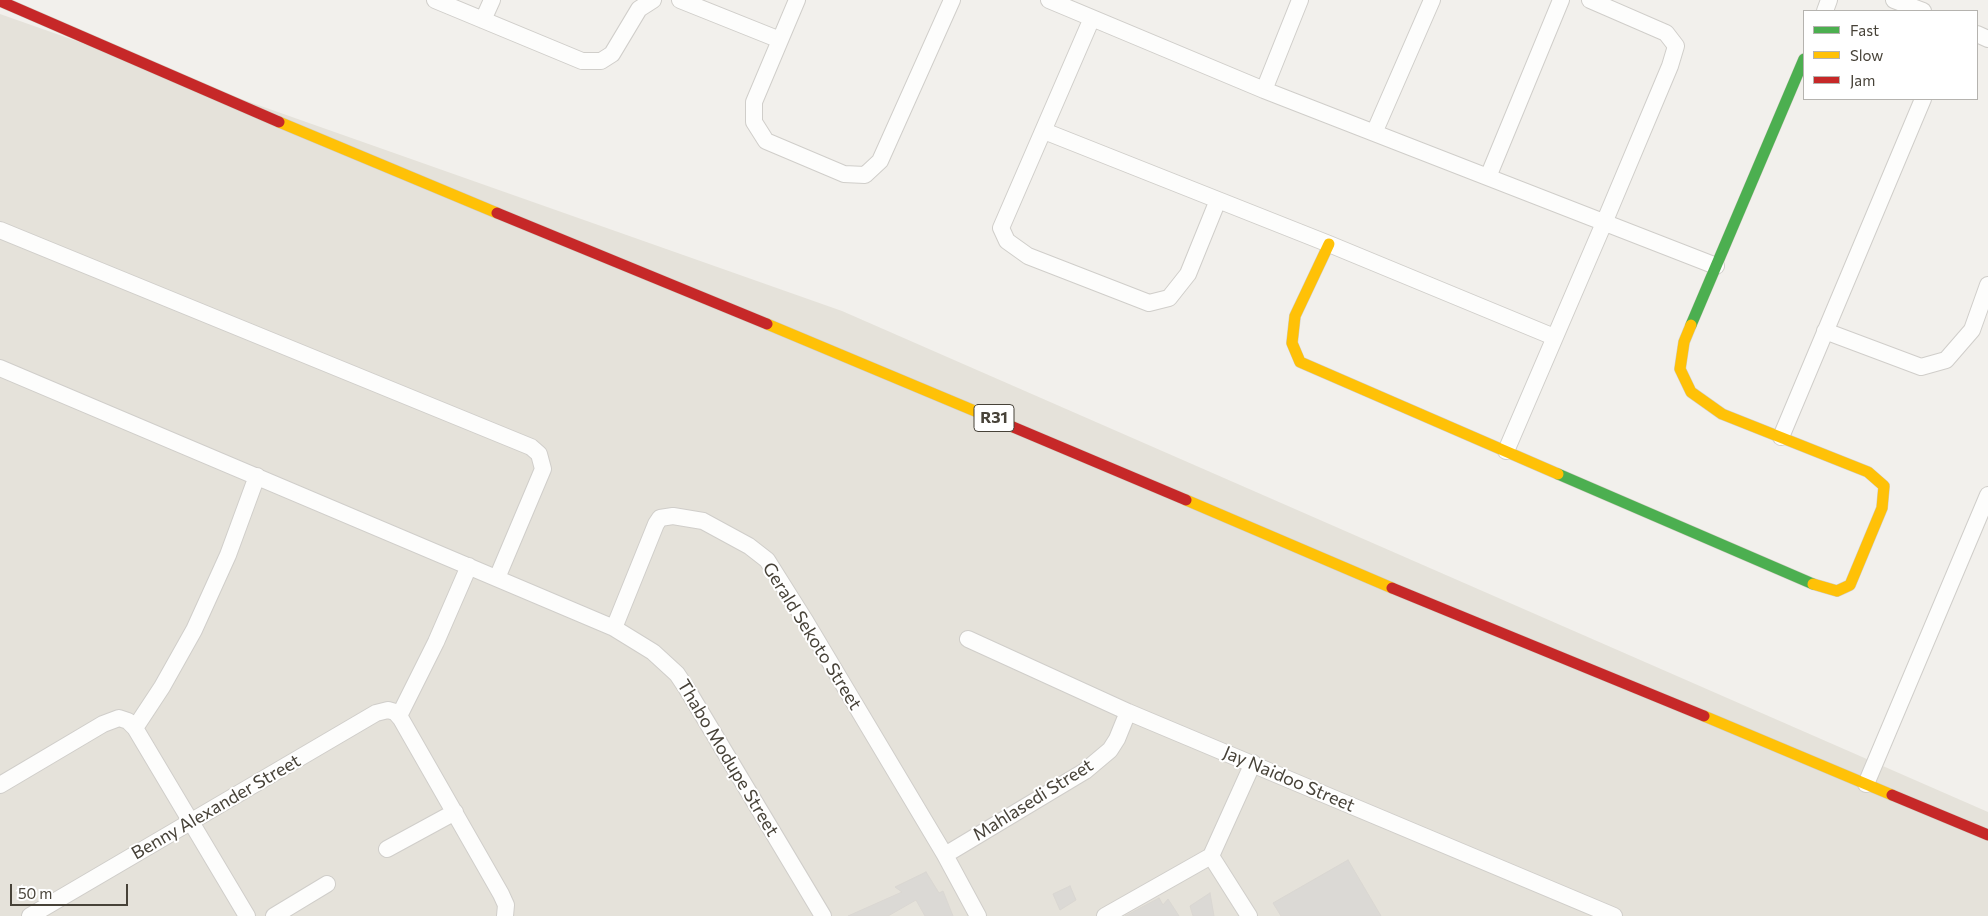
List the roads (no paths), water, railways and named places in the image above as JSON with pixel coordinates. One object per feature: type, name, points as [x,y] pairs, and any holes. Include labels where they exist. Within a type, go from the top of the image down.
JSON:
[{"type":"main road","name":"R31","points":[[0,1],[233,103],[446,193],[669,282],[1097,461],[1349,570],[1628,684],[1988,835]]},
{"type":"main road","points":[[1329,244],[1295,316],[1292,343],[1300,362],[1803,581],[1837,591],[1850,585],[1882,508],[1884,486],[1868,472],[1722,414],[1691,392],[1680,368],[1684,342],[1803,61]]},
{"type":"street","points":[[435,0],[582,61],[601,61],[612,54],[639,9],[652,0]]},
{"type":"street","points":[[483,20],[492,0]]},
{"type":"street","points":[[680,0],[780,40]]},
{"type":"street","points":[[797,0],[754,102],[754,122],[766,140],[844,174],[865,175],[880,161],[952,0]]},
{"type":"street","points":[[1048,0],[1264,90],[1716,266]]},
{"type":"street","points":[[1264,90],[1300,0]]},
{"type":"street","points":[[1374,133],[1432,0]]},
{"type":"street","points":[[1488,177],[1561,0]]},
{"type":"street","points":[[1506,451],[1670,66],[1676,46],[1666,33],[1590,0]]},
{"type":"street","points":[[1894,0],[1920,10]]},
{"type":"street","points":[[1092,18],[1001,228],[1007,241],[1028,256],[1149,303],[1169,298],[1188,274],[1218,200]]},
{"type":"street","points":[[1781,437],[1923,100]]},
{"type":"street","points":[[1044,131],[1329,244],[1554,338]]},
{"type":"street","points":[[0,230],[531,447],[539,454],[543,469],[497,578]]},
{"type":"street","points":[[1826,331],[1921,367],[1946,360],[1972,330],[1988,285]]},
{"type":"street","name":"Thabo Modupe Street","points":[[0,368],[614,628],[653,652],[677,674],[756,802],[823,916]]},
{"type":"street","points":[[135,728],[162,687],[194,630],[228,555],[257,476]]},
{"type":"street","points":[[1866,784],[1988,495]]},
{"type":"street","name":"Gerald Sekoto Street","points":[[614,628],[660,518],[673,516],[703,521],[749,546],[767,560],[944,855],[978,916]]},
{"type":"street","points":[[469,566],[400,718],[501,894],[506,905],[505,916]]},
{"type":"street","name":"Jay Naidoo Street","points":[[968,639],[1128,712],[1253,763],[1612,916]]},
{"type":"street","name":"Benny Alexander Street","points":[[30,916],[376,713],[392,710],[400,718]]},
{"type":"street","name":"Mahlasedi Street","points":[[944,855],[1085,771],[1110,750],[1117,739],[1128,712]]},
{"type":"street","points":[[0,786],[103,724],[122,718],[135,728],[247,916]]},
{"type":"street","points":[[1107,915],[1211,856],[1253,763]]},
{"type":"street","points":[[387,849],[454,812]]},
{"type":"street","points":[[1211,856],[1249,916]]},
{"type":"street","points":[[274,916],[327,884]]}]
